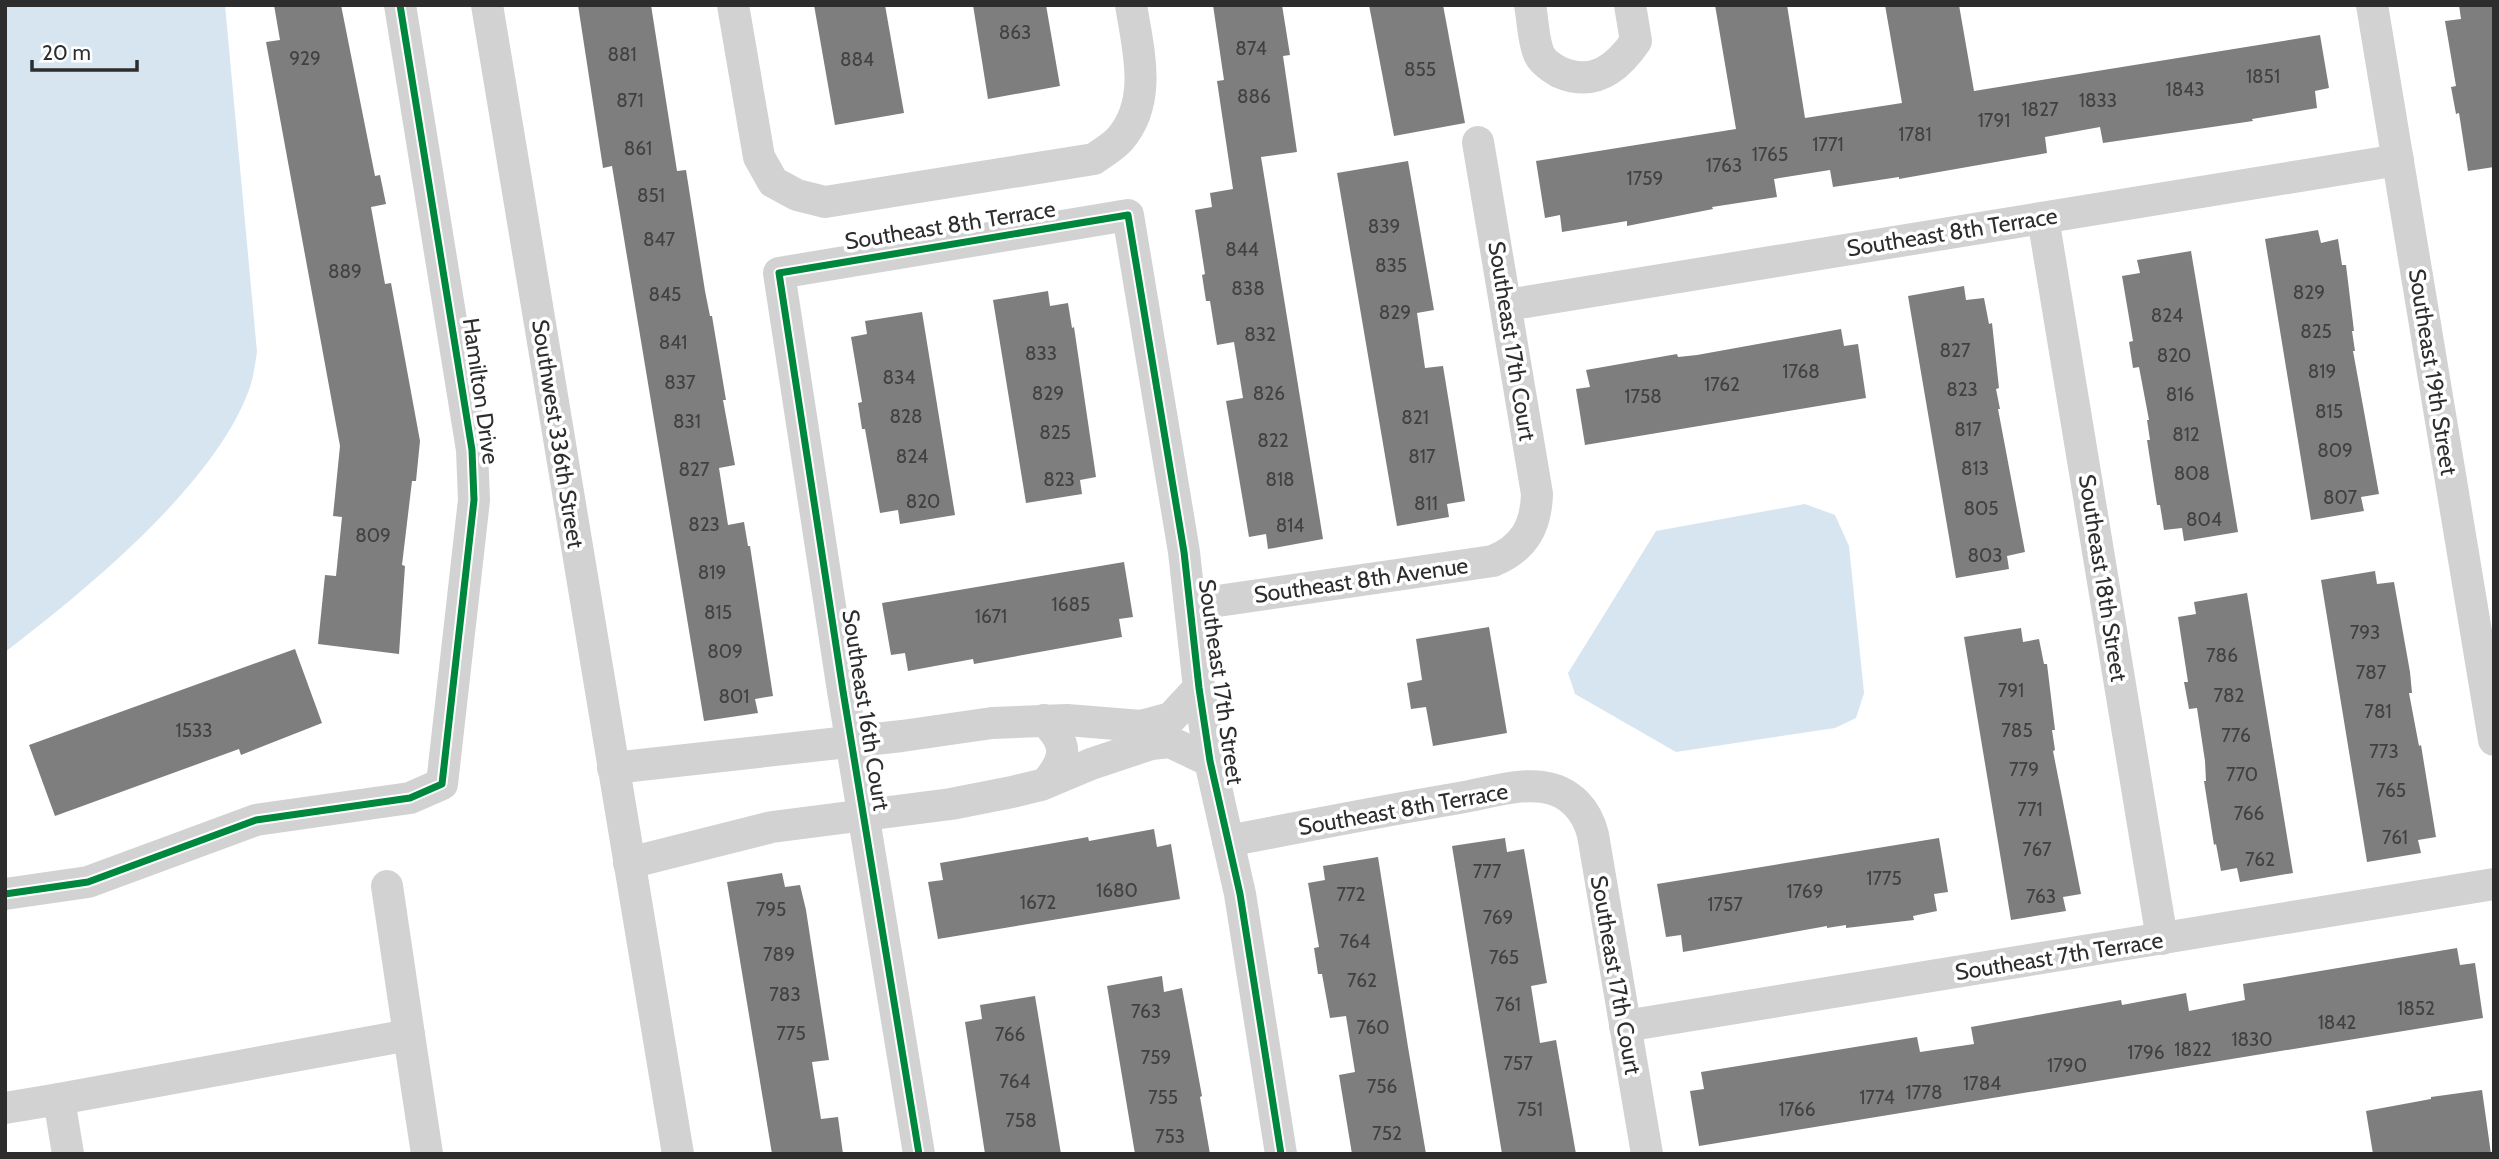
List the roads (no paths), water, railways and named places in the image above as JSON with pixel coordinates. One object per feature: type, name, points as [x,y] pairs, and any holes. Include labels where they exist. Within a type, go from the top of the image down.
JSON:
[{"type":"street","name":"Hamilton Drive","points":[[5,894],[88,882],[256,820],[410,799],[442,784],[474,500],[472,450],[400,5]]},
{"type":"street","name":"Southwest 336th Street","points":[[487,5],[678,1154]]},
{"type":"street","points":[[733,5],[759,156],[773,182],[797,195],[825,202],[1094,159],[1120,139],[1138,109],[1141,66],[1131,5]]},
{"type":"street","points":[[1530,5],[1539,54],[1552,68],[1573,78],[1600,75],[1623,60],[1636,41],[1630,5]]},
{"type":"street","name":"Southeast 19th Street","points":[[2372,5],[2494,740]]},
{"type":"street","name":"Southeast 17th Court","points":[[1478,142],[1537,494],[1533,525],[1525,539]]},
{"type":"street","name":"Southeast 8th Terrace","points":[[1507,305],[2398,160]]},
{"type":"street","name":"Southeast 8th Terrace","points":[[779,273],[1128,215]]},
{"type":"street","name":"Southeast 17th Street","points":[[1128,215],[1184,552],[1210,761],[1240,894],[1281,1154]]},
{"type":"street","name":"Southeast 18th Street","points":[[2043,218],[2162,939]]},
{"type":"street","name":"Southeast 16th Court","points":[[779,273],[851,741],[919,1154]]},
{"type":"street","name":"Southeast 8th Avenue","points":[[1190,605],[1493,561],[1510,552],[1525,539]]},
{"type":"street","points":[[613,768],[992,723],[1044,720],[1126,725],[1157,723],[1171,718],[1199,688]]},
{"type":"street","points":[[1044,720],[1057,733],[1063,755],[1060,767],[1048,781]]},
{"type":"street","points":[[629,863],[772,827],[975,800],[1048,781],[1137,748],[1161,743],[1170,742],[1183,746],[1210,761]]},
{"type":"street","name":"Southeast 8th Terrace","points":[[1228,841],[1392,809],[1526,787],[1552,789],[1575,801]]},
{"type":"street","name":"Southeast 17th Court","points":[[1575,801],[1588,818],[1593,835],[1647,1154]]},
{"type":"street","name":"Southeast 7th Terrace","points":[[1625,1026],[2494,884]]},
{"type":"street","points":[[387,886],[427,1154]]},
{"type":"street","points":[[5,1108],[409,1035]]},
{"type":"street","points":[[59,1099],[68,1154]]}]
